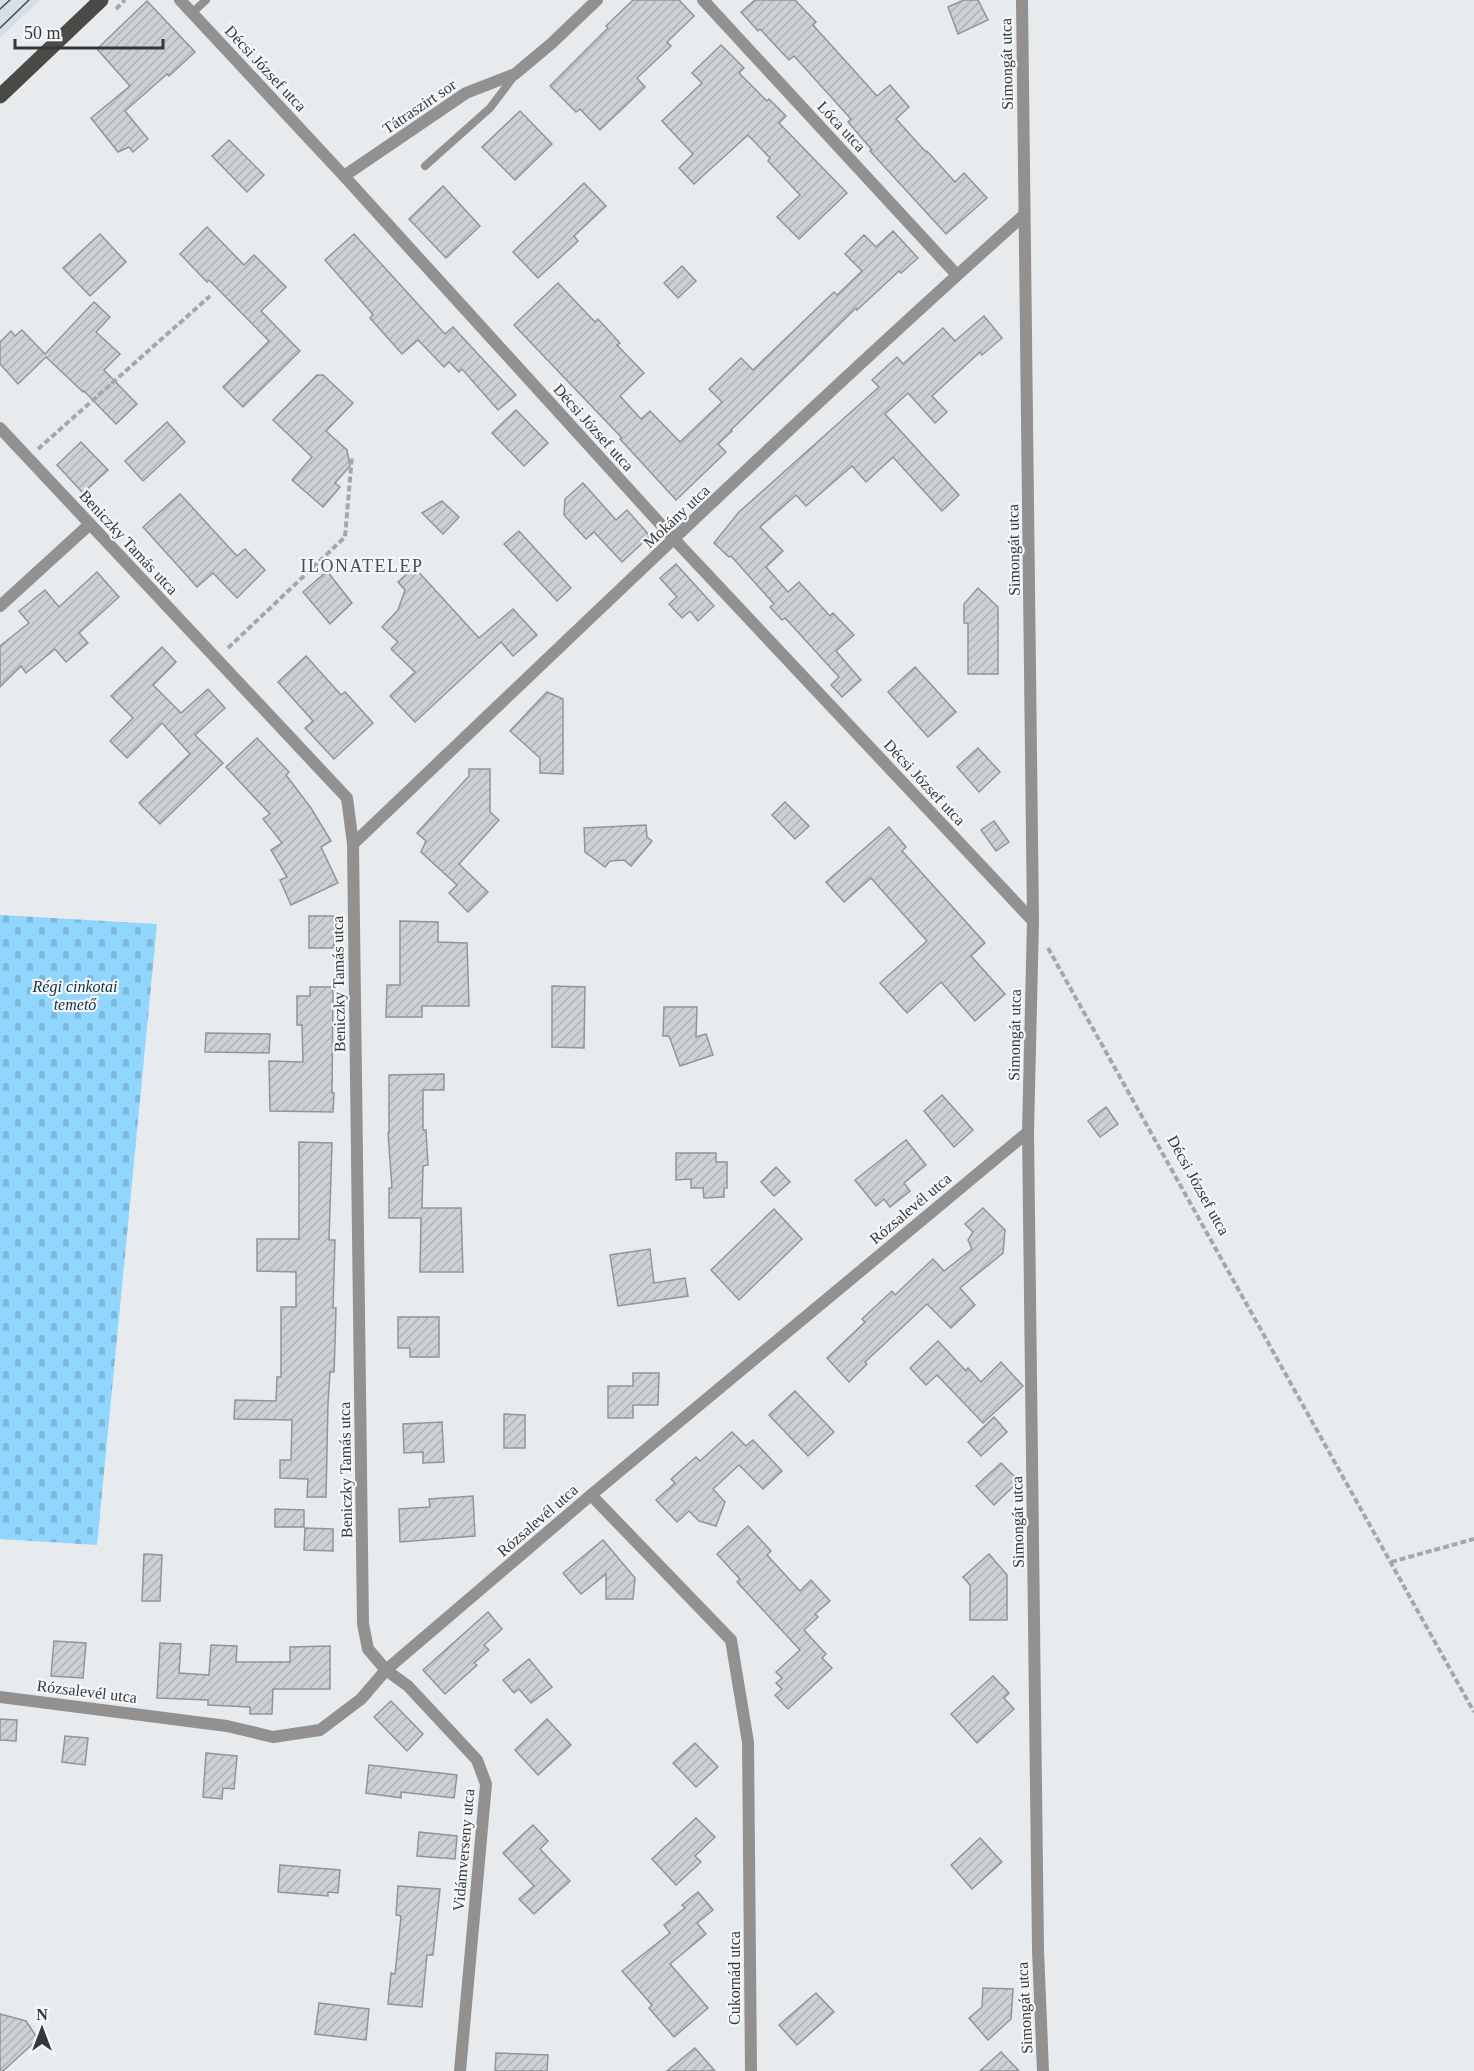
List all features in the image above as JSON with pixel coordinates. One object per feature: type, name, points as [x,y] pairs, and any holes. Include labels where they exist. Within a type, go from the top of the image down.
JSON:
[{"type":"main road","points":[[0,96],[101,0]]},
{"type":"street","name":"Décsi József utca","points":[[180,0],[344,176],[674,539],[1033,921]]},
{"type":"street","name":"Tátraszirt sor","points":[[344,176],[466,93],[515,74],[597,0]]},
{"type":"street","name":"Lóca utca","points":[[703,0],[957,275]]},
{"type":"street","name":"Simongát utca","points":[[1022,0],[1033,921],[1028,1132],[1038,1950],[1044,2071]]},
{"type":"street","name":"Mokány utca","points":[[353,844],[674,539],[1024,215]]},
{"type":"street","name":"Beniczky Tamás utca","points":[[0,428],[347,798],[353,844],[363,1624],[368,1649],[386,1670]]},
{"type":"street","points":[[0,606],[90,524]]},
{"type":"street","name":"Rózsalevél utca","points":[[0,1697],[227,1726],[273,1737],[320,1730],[361,1699],[386,1670],[591,1495],[1028,1132]]},
{"type":"street","name":"Cukornád utca","points":[[591,1495],[731,1640],[748,1742],[751,2071]]},
{"type":"street","name":"Vidámverseny utca","points":[[386,1670],[408,1686],[477,1760],[486,1784],[460,2071]]},
{"type":"lane","points":[[192,13],[206,0]]},
{"type":"lane","points":[[425,166],[490,108],[515,74]]},
{"type":"path","points":[[28,458],[210,296]]},
{"type":"path","points":[[216,659],[345,537],[352,456]]},
{"type":"path","name":"Décsi József utca","points":[[1033,921],[1474,1712]]},
{"type":"path","points":[[1391,1562],[1474,1539]]},
{"type":"shaded area","points":[[0,0],[40,0],[0,38]]},
{"type":"green space","name":"Régi cinkotai temető","points":[[0,915],[157,924],[97,1545],[0,1539]]},
{"type":"building","points":[[633,0],[679,0],[694,16],[667,42],[671,46],[637,78],[645,87],[600,130],[580,109],[576,112],[550,86]]},
{"type":"building","points":[[755,0],[795,0],[816,22],[813,25],[877,96],[890,85],[909,107],[896,119],[955,182],[964,173],[987,198],[946,234],[870,151],[872,150],[848,122],[851,119],[794,56],[789,60],[741,12]]},
{"type":"building","points":[[964,0],[978,0],[988,20],[958,34],[948,7]]},
{"type":"building","points":[[147,1],[195,52],[125,111],[148,139],[133,152],[129,147],[118,152],[91,118],[130,86],[97,49]]},
{"type":"building","points":[[721,45],[744,68],[739,73],[786,116],[779,123],[847,193],[799,239],[777,217],[800,195],[768,161],[770,158],[748,135],[694,184],[679,168],[693,154],[662,121],[702,83],[692,73]]},
{"type":"building","points":[[520,111],[552,144],[515,180],[482,147]]},
{"type":"building","points":[[229,140],[264,175],[247,192],[212,156]]},
{"type":"building","points":[[584,183],[606,206],[574,236],[578,241],[538,278],[513,252]]},
{"type":"building","points":[[443,186],[480,226],[446,258],[409,219]]},
{"type":"building","points":[[207,227],[244,265],[254,255],[286,287],[261,311],[300,351],[243,407],[223,387],[269,341],[180,254]]},
{"type":"building","points":[[893,231],[918,258],[901,273],[899,271],[857,310],[856,308],[731,430],[718,444],[726,452],[676,500],[620,439],[622,438],[514,325],[558,283],[595,322],[598,319],[620,343],[617,345],[644,373],[620,396],[641,419],[650,411],[680,442],[722,402],[709,389],[741,358],[753,370],[834,292],[837,295],[862,271],[845,254],[864,235],[876,247]]},
{"type":"building","points":[[100,234],[126,262],[90,296],[63,268]]},
{"type":"building","points":[[354,234],[445,334],[453,327],[516,395],[498,410],[462,369],[459,372],[449,362],[444,367],[418,340],[402,354],[370,318],[373,315],[370,311],[325,260]]},
{"type":"building","points":[[682,266],[696,281],[678,298],[664,283]]},
{"type":"building","points":[[94,302],[110,317],[96,332],[120,354],[104,370],[137,404],[116,424],[46,357],[18,384],[0,364],[0,342],[11,331],[15,336],[22,330],[45,354]]},
{"type":"building","points":[[984,316],[1002,338],[982,355],[980,352],[932,396],[947,412],[935,423],[908,393],[885,414],[959,495],[942,511],[893,457],[866,482],[852,466],[806,506],[796,495],[760,527],[783,551],[766,567],[788,592],[799,582],[830,616],[833,613],[854,635],[836,651],[861,680],[842,697],[831,685],[839,677],[785,618],[782,620],[770,607],[774,604],[731,556],[729,557],[714,543],[739,512],[879,387],[872,380],[897,357],[903,364],[943,328],[955,341]]},
{"type":"building","points":[[317,375],[323,375],[353,403],[326,431],[347,450],[350,466],[335,483],[340,487],[323,507],[292,480],[312,457],[273,420]]},
{"type":"building","points":[[516,410],[548,443],[524,466],[492,433]]},
{"type":"building","points":[[167,422],[185,442],[143,481],[125,461]]},
{"type":"building","points":[[81,442],[108,470],[83,493],[57,465]]},
{"type":"building","points":[[583,483],[616,520],[627,510],[650,536],[622,562],[594,532],[586,539],[564,515],[565,499]]},
{"type":"building","points":[[180,494],[237,556],[245,549],[265,570],[237,598],[213,573],[197,587],[143,527]]},
{"type":"building","points":[[442,501],[459,517],[443,534],[422,513]]},
{"type":"building","points":[[519,531],[571,588],[557,601],[504,544]]},
{"type":"building","points":[[676,564],[714,606],[698,621],[690,611],[682,618],[669,604],[677,597],[660,578]]},
{"type":"building","points":[[414,567],[479,638],[513,609],[537,635],[513,656],[501,642],[415,722],[390,696],[415,672],[391,649],[398,642],[382,627],[398,610],[405,590],[398,582]]},
{"type":"building","points":[[327,571],[352,603],[330,624],[303,592]]},
{"type":"building","points":[[97,572],[119,597],[79,633],[88,643],[66,662],[55,649],[26,673],[21,666],[0,687],[0,646],[29,623],[19,611],[45,590],[59,607]]},
{"type":"building","points":[[978,588],[998,607],[998,674],[968,674],[968,623],[964,623],[964,604]]},
{"type":"building","points":[[162,647],[176,662],[153,685],[181,713],[208,689],[225,708],[195,735],[223,763],[160,824],[139,803],[190,754],[162,723],[127,758],[110,741],[133,718],[111,696]]},
{"type":"building","points":[[306,656],[341,695],[345,692],[373,723],[334,759],[305,728],[313,721],[278,682]]},
{"type":"building","points":[[915,667],[956,712],[928,737],[888,692]]},
{"type":"building","points":[[547,692],[563,699],[563,774],[540,773],[540,758],[510,731]]},
{"type":"building","points":[[257,738],[289,772],[286,775],[311,808],[331,841],[321,847],[338,883],[291,905],[280,880],[287,877],[271,850],[282,843],[263,819],[270,814],[226,767]]},
{"type":"building","points":[[978,748],[1000,772],[979,792],[957,767]]},
{"type":"building","points":[[469,769],[490,769],[490,812],[499,820],[459,864],[488,892],[468,912],[449,893],[457,885],[421,852],[426,841],[417,833],[469,776]]},
{"type":"building","points":[[785,802],[809,826],[795,839],[772,815]]},
{"type":"building","points":[[994,821],[1009,842],[996,851],[981,830]]},
{"type":"building","points":[[646,825],[647,837],[652,841],[631,866],[624,860],[610,861],[605,867],[585,852],[584,828]]},
{"type":"building","points":[[889,827],[906,847],[902,851],[985,943],[971,956],[1005,994],[975,1021],[941,982],[907,1013],[880,983],[927,941],[871,878],[844,902],[826,882]]},
{"type":"building","points":[[309,916],[334,916],[334,948],[309,948]]},
{"type":"building","points":[[400,921],[438,922],[438,942],[467,943],[469,1006],[422,1006],[422,1017],[386,1017],[387,985],[400,985]]},
{"type":"building","points":[[552,986],[585,987],[584,1048],[552,1047]]},
{"type":"building","points":[[310,987],[333,987],[333,1112],[270,1111],[269,1061],[303,1062],[302,1025],[297,1025],[297,996],[310,996]]},
{"type":"building","points":[[664,1007],[697,1007],[696,1037],[706,1034],[713,1055],[680,1066],[669,1036],[663,1036]]},
{"type":"building","points":[[206,1033],[270,1034],[269,1053],[205,1052]]},
{"type":"building","points":[[444,1074],[444,1090],[423,1090],[423,1130],[426,1130],[428,1165],[423,1166],[422,1208],[461,1208],[463,1272],[420,1272],[421,1218],[389,1218],[389,1188],[392,1188],[388,1133],[389,1075]]},
{"type":"building","points":[[942,1095],[973,1130],[954,1147],[924,1111]]},
{"type":"building","points":[[1106,1107],[1118,1124],[1100,1137],[1088,1121]]},
{"type":"building","points":[[906,1140],[926,1165],[904,1183],[910,1191],[890,1207],[884,1199],[876,1206],[855,1180]]},
{"type":"building","points":[[299,1142],[332,1143],[329,1240],[335,1240],[333,1308],[336,1308],[334,1372],[330,1372],[328,1403],[326,1497],[307,1497],[308,1479],[280,1478],[280,1460],[291,1460],[292,1420],[234,1419],[235,1400],[276,1401],[277,1377],[281,1377],[281,1307],[296,1307],[296,1272],[257,1271],[257,1239],[299,1239]]},
{"type":"building","points":[[676,1153],[716,1153],[716,1162],[727,1162],[727,1188],[724,1188],[724,1197],[704,1198],[703,1188],[691,1188],[691,1179],[676,1180]]},
{"type":"building","points":[[776,1167],[790,1182],[774,1196],[761,1182]]},
{"type":"building","points":[[983,1208],[1005,1230],[1003,1253],[960,1288],[975,1305],[951,1328],[927,1304],[865,1362],[867,1364],[849,1382],[827,1358],[865,1322],[862,1319],[892,1291],[895,1295],[933,1259],[944,1271],[972,1249],[968,1240],[973,1232],[965,1224]]},
{"type":"building","points":[[774,1209],[802,1239],[739,1300],[711,1270]]},
{"type":"building","points":[[650,1249],[654,1283],[685,1278],[688,1296],[618,1306],[610,1255]]},
{"type":"building","points":[[398,1317],[439,1317],[439,1357],[410,1357],[410,1348],[398,1348]]},
{"type":"building","points":[[938,1341],[966,1371],[968,1368],[981,1382],[1001,1362],[1023,1386],[983,1423],[937,1375],[926,1385],[910,1368]]},
{"type":"building","points":[[633,1373],[659,1373],[658,1405],[633,1405],[633,1418],[608,1418],[608,1386],[633,1386]]},
{"type":"building","points":[[795,1391],[834,1432],[808,1456],[769,1415]]},
{"type":"building","points":[[504,1414],[525,1415],[525,1448],[504,1448]]},
{"type":"building","points":[[994,1417],[1007,1432],[981,1456],[968,1442]]},
{"type":"building","points":[[442,1422],[444,1462],[423,1463],[423,1452],[404,1453],[403,1424]]},
{"type":"building","points":[[732,1432],[746,1446],[753,1440],[782,1471],[763,1489],[739,1465],[713,1489],[725,1502],[716,1526],[699,1521],[689,1511],[677,1522],[656,1500],[675,1483],[671,1479],[696,1457],[700,1461]]},
{"type":"building","points":[[1001,1463],[1019,1481],[994,1505],[976,1486]]},
{"type":"building","points":[[473,1496],[475,1536],[400,1542],[399,1509],[430,1507],[429,1499]]},
{"type":"building","points":[[275,1509],[304,1510],[304,1527],[275,1527]]},
{"type":"building","points":[[748,1526],[771,1551],[767,1555],[800,1591],[811,1580],[830,1601],[815,1614],[818,1617],[804,1630],[826,1654],[822,1658],[832,1668],[788,1709],[775,1695],[782,1689],[776,1683],[782,1678],[776,1672],[800,1650],[737,1582],[740,1579],[717,1554]]},
{"type":"building","points":[[305,1528],[333,1529],[333,1551],[304,1550]]},
{"type":"building","points":[[603,1540],[635,1578],[633,1599],[606,1599],[606,1574],[581,1594],[563,1573]]},
{"type":"building","points":[[144,1554],[162,1555],[160,1601],[142,1601]]},
{"type":"building","points":[[989,1554],[1007,1575],[1007,1620],[970,1620],[970,1585],[963,1577]]},
{"type":"building","points":[[488,1612],[502,1629],[484,1645],[489,1650],[474,1663],[477,1665],[445,1694],[423,1670]]},
{"type":"building","points":[[54,1641],[86,1643],[83,1678],[51,1676]]},
{"type":"building","points":[[160,1643],[181,1644],[179,1673],[209,1675],[211,1645],[237,1646],[236,1662],[290,1662],[290,1647],[330,1646],[330,1689],[273,1689],[272,1714],[250,1714],[250,1707],[208,1705],[208,1700],[157,1698]]},
{"type":"building","points":[[529,1659],[552,1687],[531,1703],[519,1689],[514,1693],[503,1680]]},
{"type":"building","points":[[993,1676],[1009,1693],[1004,1698],[1014,1709],[977,1743],[951,1714]]},
{"type":"building","points":[[391,1701],[423,1734],[407,1751],[374,1717]]},
{"type":"building","points":[[0,1719],[17,1720],[16,1741],[0,1740]]},
{"type":"building","points":[[547,1719],[571,1745],[538,1775],[515,1750]]},
{"type":"building","points":[[65,1736],[88,1738],[85,1765],[62,1762]]},
{"type":"building","points":[[695,1743],[718,1767],[696,1787],[673,1763]]},
{"type":"building","points":[[206,1753],[237,1756],[234,1789],[223,1788],[222,1799],[203,1797]]},
{"type":"building","points":[[369,1765],[457,1775],[454,1798],[401,1792],[401,1798],[366,1793]]},
{"type":"building","points":[[696,1818],[715,1837],[695,1856],[701,1862],[676,1885],[652,1859]]},
{"type":"building","points":[[533,1825],[548,1841],[540,1849],[570,1881],[534,1914],[519,1899],[534,1886],[503,1853]]},
{"type":"building","points":[[419,1832],[457,1836],[455,1859],[417,1856]]},
{"type":"building","points":[[980,1838],[1002,1862],[972,1889],[951,1865]]},
{"type":"building","points":[[280,1865],[340,1870],[338,1893],[328,1892],[328,1896],[278,1892]]},
{"type":"building","points":[[398,1886],[440,1889],[433,1955],[427,1955],[422,2007],[388,2004],[391,1973],[395,1974],[401,1916],[396,1915]]},
{"type":"building","points":[[698,1892],[713,1910],[697,1923],[706,1934],[670,1964],[708,2008],[674,2037],[649,2008],[652,2005],[622,1971],[670,1933],[664,1925],[685,1908],[682,1905]]},
{"type":"building","points":[[983,1988],[1013,1989],[1011,2019],[988,2040],[969,2018],[982,2007]]},
{"type":"building","points":[[816,1993],[834,2012],[797,2045],[779,2025]]},
{"type":"building","points":[[319,2003],[369,2009],[366,2040],[315,2034]]},
{"type":"building","points":[[0,2014],[26,2021],[38,2039],[3,2071],[0,2071]]},
{"type":"building","points":[[695,2048],[715,2071],[667,2071]]},
{"type":"building","points":[[1001,2052],[1019,2071],[980,2071]]},
{"type":"building","points":[[496,2053],[548,2055],[547,2071],[495,2071]]},
{"type":"tram line","points":[[0,9],[10,0]]},
{"type":"tram line","points":[[0,28],[29,0]]},
{"type":"district","name":"ILONATELEP","points":[[362,566]]}]
